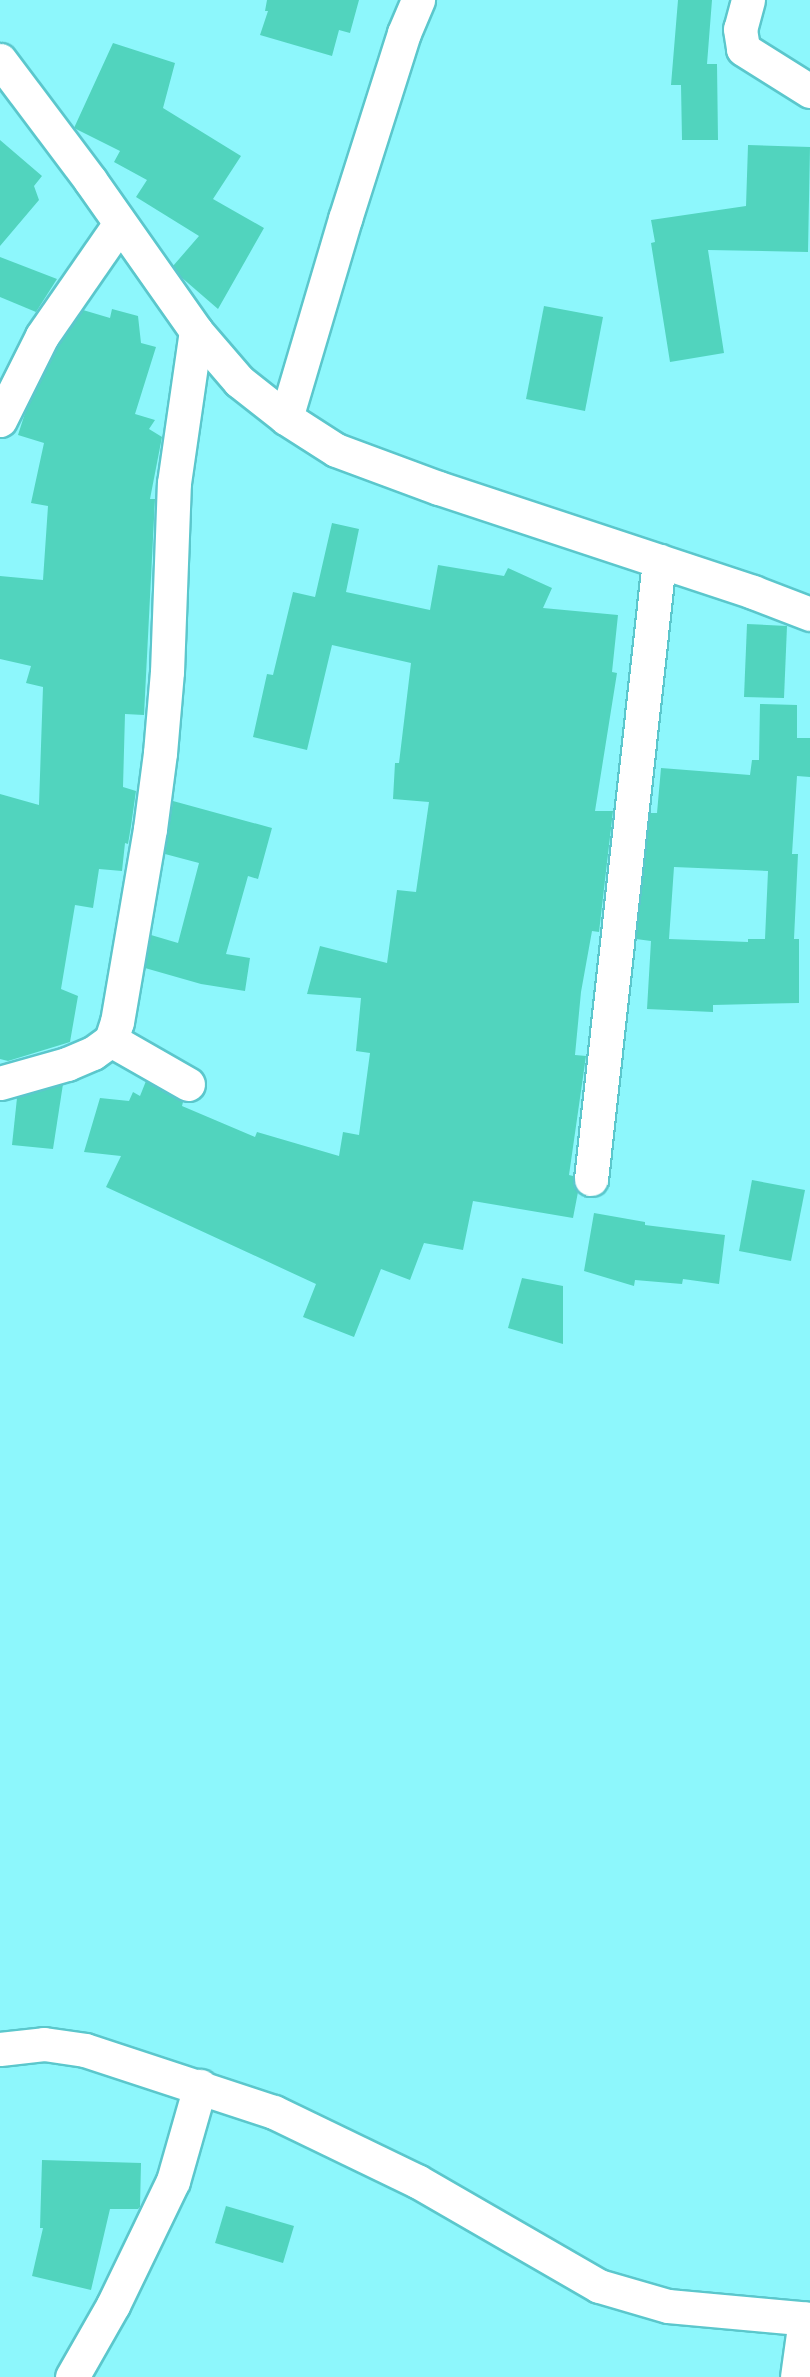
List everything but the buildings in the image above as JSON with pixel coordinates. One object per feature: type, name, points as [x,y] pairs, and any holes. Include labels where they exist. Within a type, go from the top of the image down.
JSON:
[{"type":"street","points":[[286,418],[348,208],[418,0]]},
{"type":"street","points":[[748,0],[740,29],[742,49],[810,91]]},
{"type":"street","points":[[0,60],[90,180],[119,225],[196,332],[239,381],[286,418],[336,450],[439,488],[810,614]]},
{"type":"street","points":[[0,420],[42,336],[119,225]]},
{"type":"street","points":[[0,1083],[67,1064],[93,1053],[111,1040],[117,1022],[150,829],[160,753],[167,661],[174,483],[196,332]]},
{"type":"street","points":[[591,1179],[659,561]]},
{"type":"street","points":[[111,1040],[188,1084]]},
{"type":"street","points":[[0,2049],[44,2044],[85,2050],[274,2112],[353,2149],[482,2217],[541,2255],[599,2286],[668,2306],[808,2319],[797,2377]]},
{"type":"street","points":[[72,2377],[113,2305],[173,2181],[200,2086]]}]
